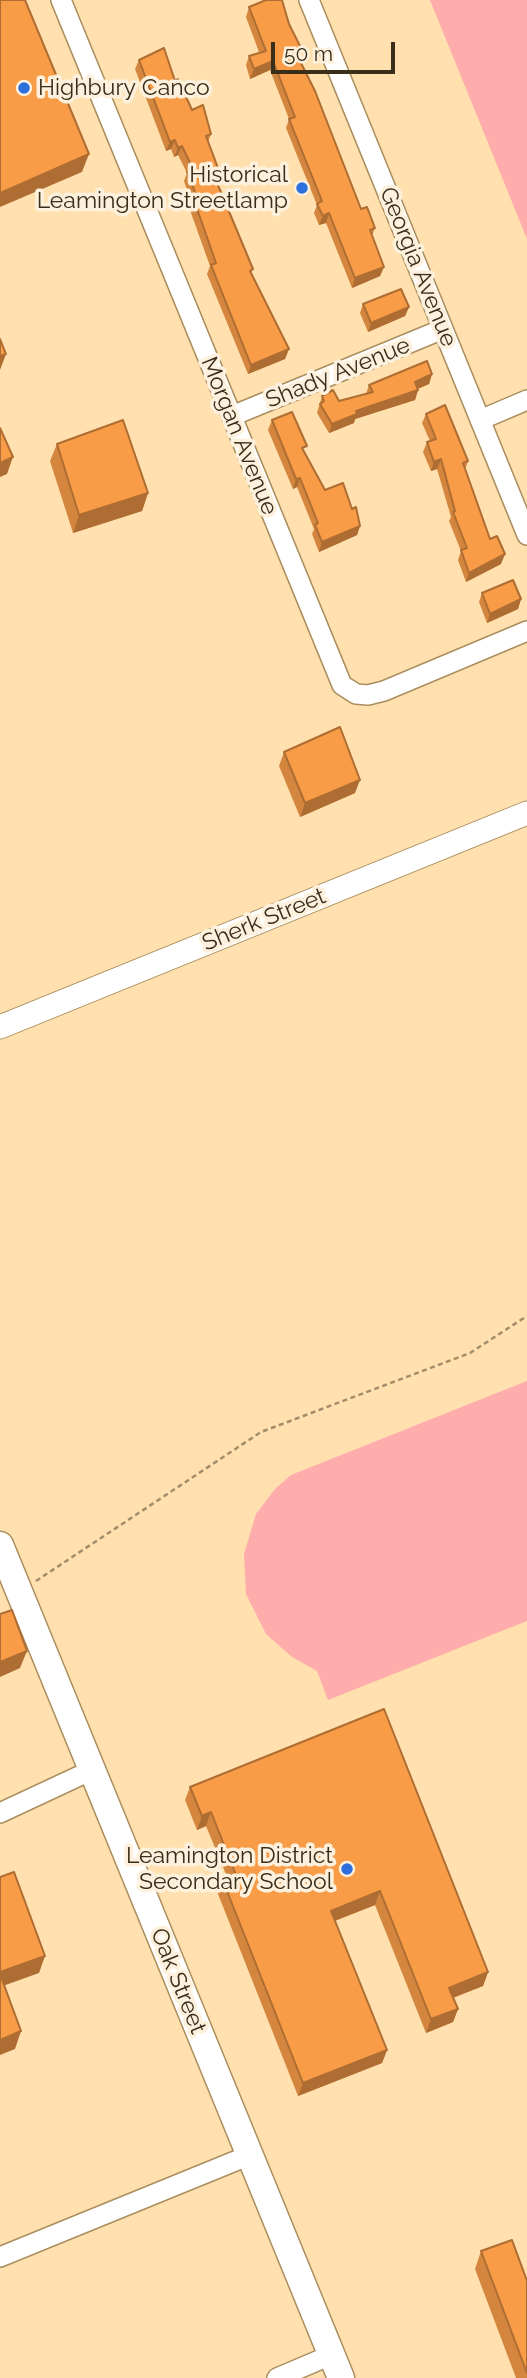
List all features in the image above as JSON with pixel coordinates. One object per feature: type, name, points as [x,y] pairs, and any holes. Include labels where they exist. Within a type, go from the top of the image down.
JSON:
[{"type":"main road","name":"Oak Street","points":[[0,1545],[336,2367]]},
{"type":"street","name":"Morgan Avenue","points":[[61,0],[342,685],[356,694],[368,695],[384,691],[527,631]]},
{"type":"street","name":"Georgia Avenue","points":[[309,0],[527,535]]},
{"type":"street","name":"Shady Avenue","points":[[232,416],[443,329]]},
{"type":"street","points":[[480,419],[527,400]]},
{"type":"street","name":"Sherk Street","points":[[0,1027],[527,813]]},
{"type":"street","points":[[0,1813],[92,1770]]},
{"type":"street","points":[[0,2257],[250,2155]]},
{"type":"street","points":[[277,2378],[336,2367]]},
{"type":"path","points":[[19,1592],[261,1432],[470,1353],[527,1316]]},
{"type":"shaded area","points":[[430,0],[527,0],[527,239]]},
{"type":"shaded area","points":[[527,1381],[527,1621],[328,1700],[317,1671],[292,1657],[266,1634],[246,1594],[244,1554],[256,1514],[275,1489],[291,1475]]},
{"type":"building","name":"Highbury Canco","points":[[0,0],[25,0],[89,154],[0,193]]},
{"type":"building","points":[[266,0],[282,0],[289,24],[301,48],[295,51],[315,91],[361,209],[367,207],[375,228],[370,230],[384,267],[355,278],[329,213],[323,216],[317,204],[322,201],[289,119],[295,117],[273,61],[254,69],[249,56],[266,51],[249,7]]},
{"type":"building","points":[[164,48],[175,81],[178,79],[192,110],[203,105],[211,134],[206,136],[221,176],[215,178],[253,269],[250,271],[289,349],[251,365],[211,265],[216,263],[195,203],[199,202],[187,172],[193,169],[182,146],[178,148],[175,140],[170,142],[139,60]]},
{"type":"building","points":[[401,289],[409,307],[371,323],[363,304]]},
{"type":"building","points":[[0,339],[6,354],[0,356]]},
{"type":"building","points":[[427,361],[432,374],[415,382],[418,390],[356,411],[357,414],[332,424],[320,404],[324,401],[322,396],[333,390],[339,401],[373,392],[369,385]]},
{"type":"building","points":[[445,405],[468,461],[463,463],[490,539],[497,536],[505,554],[469,573],[461,550],[467,548],[453,512],[455,511],[441,459],[434,462],[427,442],[436,439],[426,414]]},
{"type":"building","points":[[292,412],[307,446],[302,448],[325,490],[343,483],[352,509],[356,507],[360,526],[322,542],[315,525],[318,523],[300,478],[296,479],[272,420]]},
{"type":"building","points":[[123,420],[148,493],[79,515],[57,444]]},
{"type":"building","points":[[0,428],[13,457],[0,463]]},
{"type":"building","points":[[513,580],[521,599],[490,614],[482,593]]},
{"type":"building","points":[[340,727],[360,780],[305,803],[284,752]]},
{"type":"building","points":[[12,1610],[27,1651],[0,1662],[0,1614]]},
{"type":"building","points":[[384,1709],[488,1972],[449,1988],[458,2009],[431,2019],[380,1891],[331,1911],[387,2050],[303,2083],[223,1881],[236,1875],[211,1812],[202,1816],[190,1787]]},
{"type":"building","points":[[14,1872],[45,1956],[0,1972],[0,1877]]},
{"type":"building","points":[[0,1974],[21,2031],[0,2040]]},
{"type":"building","points":[[512,2240],[527,2281],[527,2373],[481,2251]]},
{"type":"place","name":"Highbury Canco","points":[[24,88]]},
{"type":"place","name":"Historical Leamington Streetlamp","points":[[302,188]]},
{"type":"place","name":"Leamington District Secondary School","points":[[347,1869]]}]
